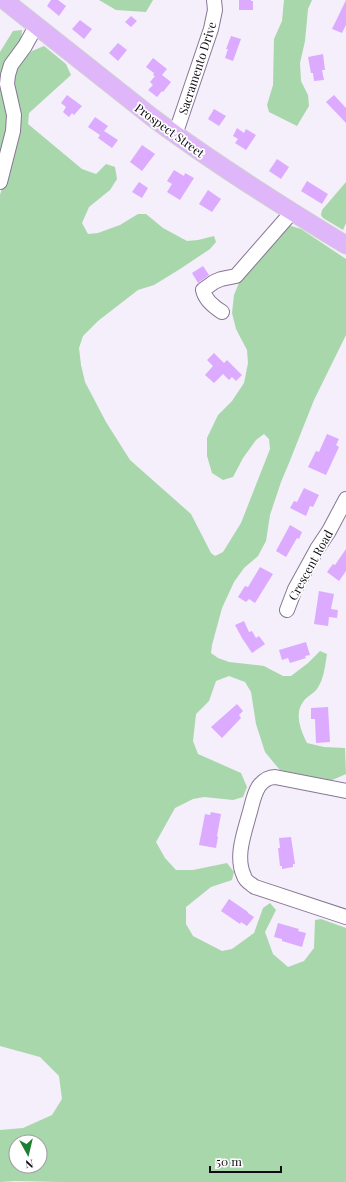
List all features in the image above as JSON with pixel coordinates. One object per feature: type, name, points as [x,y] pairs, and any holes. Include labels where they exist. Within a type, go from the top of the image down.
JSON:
[{"type":"main road","name":"Prospect Street","points":[[4,0],[175,135],[227,171],[346,245]]},
{"type":"street","name":"Sacramento Drive","points":[[175,135],[211,29],[215,10],[214,0]]},
{"type":"street","points":[[0,182],[13,131],[14,115],[7,84],[8,75],[11,65],[25,46],[36,26]]},
{"type":"street","points":[[222,312],[211,304],[203,290],[221,279],[236,276],[292,212]]},
{"type":"street","name":"Crescent Road","points":[[287,610],[295,589],[346,500]]},
{"type":"street","points":[[346,791],[271,777],[260,786],[254,796],[242,844],[241,854],[245,879],[255,887],[346,917]]},
{"type":"green space","points":[[99,0],[153,0],[146,12],[116,10]]},
{"type":"green space","points":[[284,0],[312,0],[308,9],[305,41],[300,63],[301,81],[308,95],[309,106],[297,126],[269,112],[267,105],[273,85],[274,39],[282,21]]},
{"type":"green space","points":[[22,30],[8,109],[8,123],[0,156],[0,52],[13,31]]},
{"type":"green space","points":[[44,46],[66,64],[71,75],[29,113],[28,124],[82,169],[96,174],[106,164],[115,167],[117,179],[110,190],[89,207],[82,223],[88,234],[98,233],[120,225],[138,214],[146,214],[163,228],[187,241],[214,236],[216,242],[210,249],[154,285],[138,290],[98,321],[83,336],[79,348],[85,382],[106,422],[130,460],[191,514],[211,553],[215,556],[223,552],[241,523],[270,449],[269,439],[264,434],[256,440],[243,458],[233,477],[223,480],[212,473],[207,456],[207,438],[218,415],[232,401],[244,383],[248,363],[247,350],[236,329],[232,313],[234,295],[243,273],[288,225],[301,229],[346,259],[346,335],[314,400],[281,482],[270,515],[266,541],[258,556],[244,568],[234,582],[222,608],[211,653],[218,658],[229,662],[264,666],[283,676],[291,676],[308,663],[320,651],[327,654],[324,672],[317,689],[304,700],[300,707],[299,722],[307,743],[324,747],[345,748],[346,774],[330,781],[280,770],[265,752],[256,724],[251,692],[245,682],[229,676],[216,681],[209,701],[196,714],[193,741],[198,754],[241,773],[247,787],[243,797],[233,800],[204,797],[193,799],[175,808],[156,842],[165,858],[176,870],[193,870],[227,863],[234,872],[232,880],[211,887],[186,907],[186,924],[193,936],[222,951],[232,949],[254,933],[263,908],[270,903],[276,910],[265,932],[273,954],[288,967],[304,961],[314,948],[315,920],[321,919],[346,928],[346,1182],[0,1182],[0,1130],[23,1128],[52,1115],[62,1099],[59,1076],[40,1057],[0,1046],[0,195],[16,141],[15,76],[17,65],[32,51]]},
{"type":"green space","points":[[346,182],[346,223],[343,230],[323,218],[321,215],[322,210]]},
{"type":"building","points":[[51,0],[58,0],[66,6],[59,16],[47,6]]},
{"type":"building","points":[[239,0],[253,1],[253,10],[239,10]]},
{"type":"building","points":[[346,0],[346,25],[342,33],[332,29]]},
{"type":"building","points":[[131,16],[137,21],[131,27],[125,22]]},
{"type":"building","points":[[80,20],[92,29],[84,39],[72,29]]},
{"type":"building","points":[[231,36],[241,39],[233,61],[225,58],[228,49],[226,49]]},
{"type":"building","points":[[118,43],[127,50],[118,61],[109,53]]},
{"type":"building","points":[[323,54],[325,70],[322,70],[324,80],[314,81],[308,57]]},
{"type":"building","points":[[153,58],[167,69],[162,75],[171,82],[157,97],[148,90],[153,85],[150,82],[155,76],[153,75],[154,73],[146,67]]},
{"type":"building","points":[[67,95],[82,106],[74,115],[72,113],[69,117],[63,112],[66,107],[61,103]]},
{"type":"building","points":[[334,95],[346,108],[346,123],[326,102]]},
{"type":"building","points":[[214,109],[226,116],[219,126],[208,119]]},
{"type":"building","points":[[95,117],[108,126],[104,131],[118,140],[112,148],[98,138],[100,135],[88,127]]},
{"type":"building","points":[[237,128],[244,133],[246,129],[256,135],[246,150],[235,143],[238,139],[233,136]]},
{"type":"building","points":[[142,145],[155,154],[142,171],[130,162]]},
{"type":"building","points":[[277,159],[289,167],[281,179],[269,171]]},
{"type":"building","points":[[174,170],[184,176],[185,173],[194,178],[180,200],[167,192],[172,184],[167,181]]},
{"type":"building","points":[[307,181],[328,194],[322,204],[301,191]]},
{"type":"building","points":[[139,182],[148,188],[142,198],[132,192]]},
{"type":"building","points":[[208,190],[221,199],[212,212],[199,204]]},
{"type":"building","points":[[203,266],[209,275],[198,283],[192,273]]},
{"type":"building","points":[[214,353],[224,363],[227,360],[242,375],[236,381],[232,377],[229,380],[223,374],[214,383],[205,375],[213,366],[207,360]]},
{"type":"building","points":[[327,434],[339,439],[336,445],[339,447],[326,475],[308,467],[316,451],[319,452]]},
{"type":"building","points":[[304,488],[319,495],[313,507],[310,506],[306,516],[290,508],[294,501],[297,502]]},
{"type":"building","points":[[290,525],[302,532],[299,539],[297,538],[286,557],[276,551]]},
{"type":"building","points":[[346,549],[346,571],[339,581],[327,572],[333,564],[335,565]]},
{"type":"building","points":[[260,567],[273,574],[255,603],[249,599],[246,602],[238,597],[245,586],[248,587]]},
{"type":"building","points":[[319,591],[334,594],[331,609],[338,610],[337,618],[329,617],[328,626],[314,624]]},
{"type":"building","points":[[244,621],[249,632],[252,631],[256,638],[259,636],[265,644],[252,653],[235,625]]},
{"type":"building","points":[[306,642],[310,655],[305,656],[306,658],[290,663],[288,658],[282,660],[279,650]]},
{"type":"building","points":[[237,704],[243,711],[239,715],[241,718],[222,738],[211,727]]},
{"type":"building","points":[[328,707],[330,742],[316,743],[315,719],[311,719],[311,708]]},
{"type":"building","points":[[211,812],[221,814],[216,848],[199,845],[205,814],[210,815]]},
{"type":"building","points":[[291,837],[295,864],[293,864],[293,867],[282,869],[282,866],[280,866],[278,848],[280,848],[279,838]]},
{"type":"building","points":[[229,899],[254,917],[247,926],[241,922],[240,924],[221,911]]},
{"type":"building","points":[[278,923],[299,929],[298,931],[306,933],[302,947],[274,937]]}]
